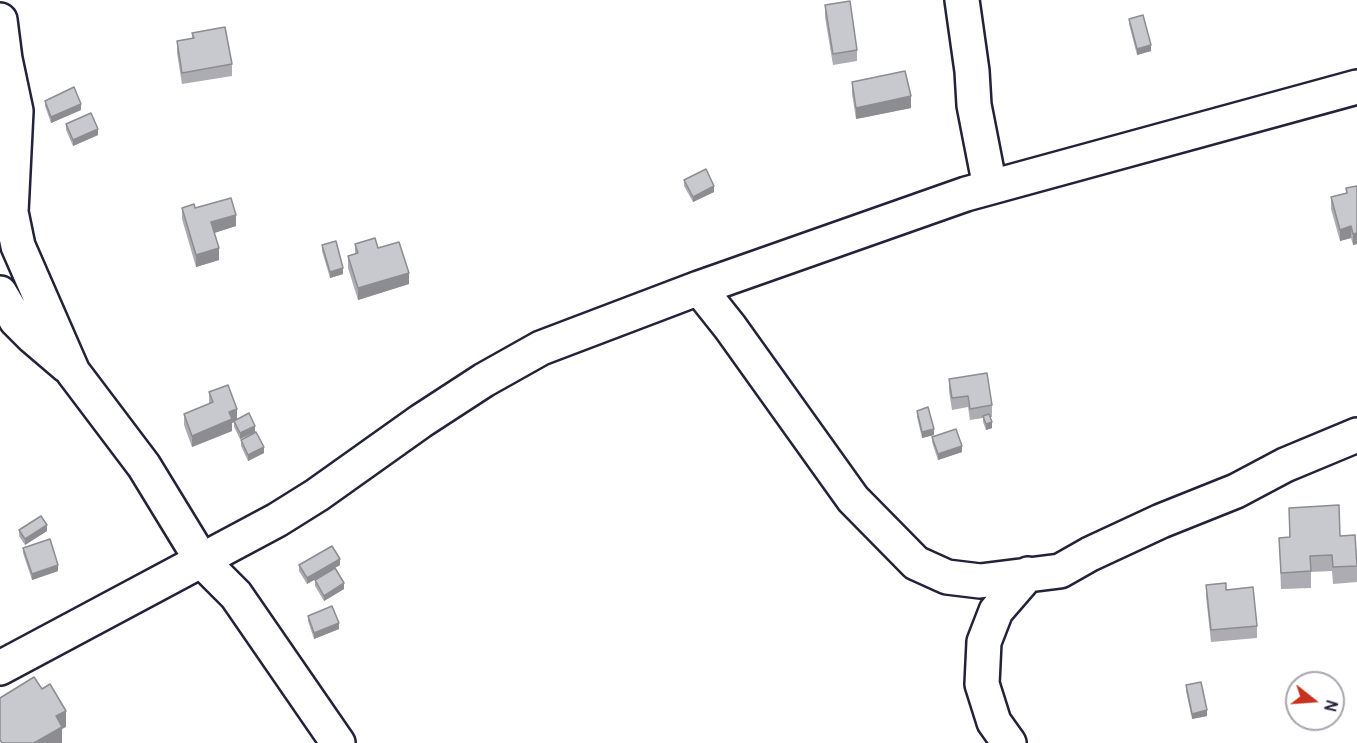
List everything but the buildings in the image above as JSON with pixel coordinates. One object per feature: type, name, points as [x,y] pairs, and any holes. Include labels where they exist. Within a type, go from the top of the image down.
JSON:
[{"type":"street","points":[[962,0],[972,71],[974,105],[990,187]]},
{"type":"street","points":[[0,20],[5,59],[16,111],[11,212],[18,246],[73,372]]},
{"type":"street","points":[[0,668],[277,520],[317,495],[421,421],[484,380],[532,354],[699,288],[966,194],[1357,87]]},
{"type":"street","points":[[699,288],[730,327],[853,499],[916,563],[947,577],[980,581],[1060,571],[1150,526],[1236,491],[1285,465],[1357,435]]},
{"type":"street","points":[[0,293],[16,320],[73,372],[144,466],[202,561],[236,595],[338,743]]},
{"type":"street","points":[[1009,743],[994,722],[982,684],[984,642],[996,611],[1028,574]]}]
